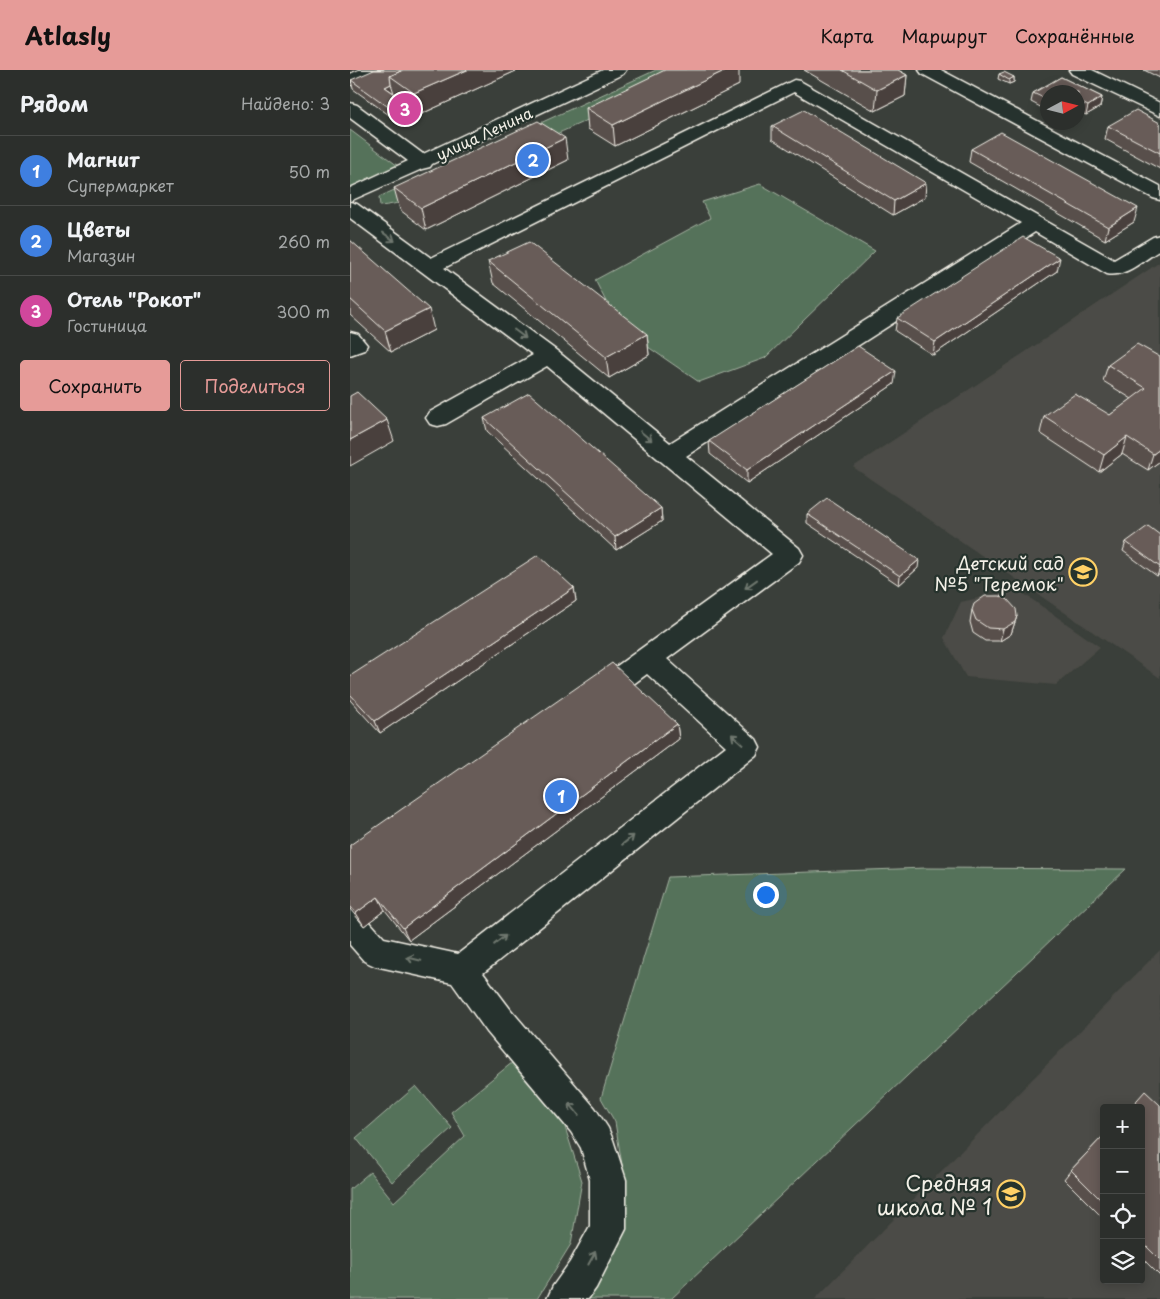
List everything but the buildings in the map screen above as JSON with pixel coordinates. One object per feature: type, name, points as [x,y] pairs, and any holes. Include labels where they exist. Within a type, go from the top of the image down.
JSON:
[{"type":"street","points":[[350,80],[374,70]]},
{"type":"street","name":"улица Ленина","points":[[350,195],[617,70]]},
{"type":"street","points":[[928,70],[1160,194]]},
{"type":"street","points":[[1078,70],[1160,110]]},
{"type":"street","points":[[430,267],[794,85],[1114,269],[1160,241]]},
{"type":"street","points":[[350,109],[422,162]]},
{"type":"street","points":[[350,208],[549,356],[790,555],[575,711]]},
{"type":"street","points":[[670,455],[1034,223]]},
{"type":"street","points":[[350,339],[356,345],[350,348]]},
{"type":"street","points":[[438,418],[549,356]]},
{"type":"street","points":[[462,970],[746,748],[649,659]]},
{"type":"street","points":[[350,922],[375,950],[462,970],[499,1021],[583,1120],[596,1140],[608,1180],[608,1229],[583,1275],[566,1299]]},
{"type":"shaded area","name":"Детский сад №5 \"Теремок\"","points":[[1160,262],[1160,678],[853,467]]},
{"type":"shaded area","points":[[1017,589],[1100,647],[1056,685],[966,677],[944,638],[961,602]]},
{"type":"shaded area","name":"Средняя школа № 1","points":[[1160,950],[1160,1299],[815,1299]]},
{"type":"green space","points":[[656,70],[687,70],[613,108],[434,190],[407,200],[380,206],[379,197]]},
{"type":"green space","points":[[350,130],[406,172],[350,196]]},
{"type":"green space","points":[[760,184],[875,251],[765,358],[699,382],[619,327],[595,280],[710,218],[702,202]]},
{"type":"green space","points":[[926,868],[1126,869],[671,1299],[581,1299],[624,1177],[615,1122],[601,1098],[668,877]]},
{"type":"green space","points":[[518,1058],[563,1121],[582,1181],[571,1244],[537,1299],[350,1299],[350,1189],[370,1172],[394,1202],[465,1136],[451,1112]]},
{"type":"green space","points":[[416,1086],[452,1128],[392,1182],[356,1138]]},
{"type":"place","name":"Отель \"Рокот\"","points":[[405,109]]},
{"type":"place","name":"Цветы","points":[[533,160]]},
{"type":"place","name":"Детский сад №5 \"Теремок\"","points":[[1083,572]]},
{"type":"place","name":"Магнит","points":[[561,796]]},
{"type":"place","name":"Средняя школа № 1","points":[[1011,1194]]}]
